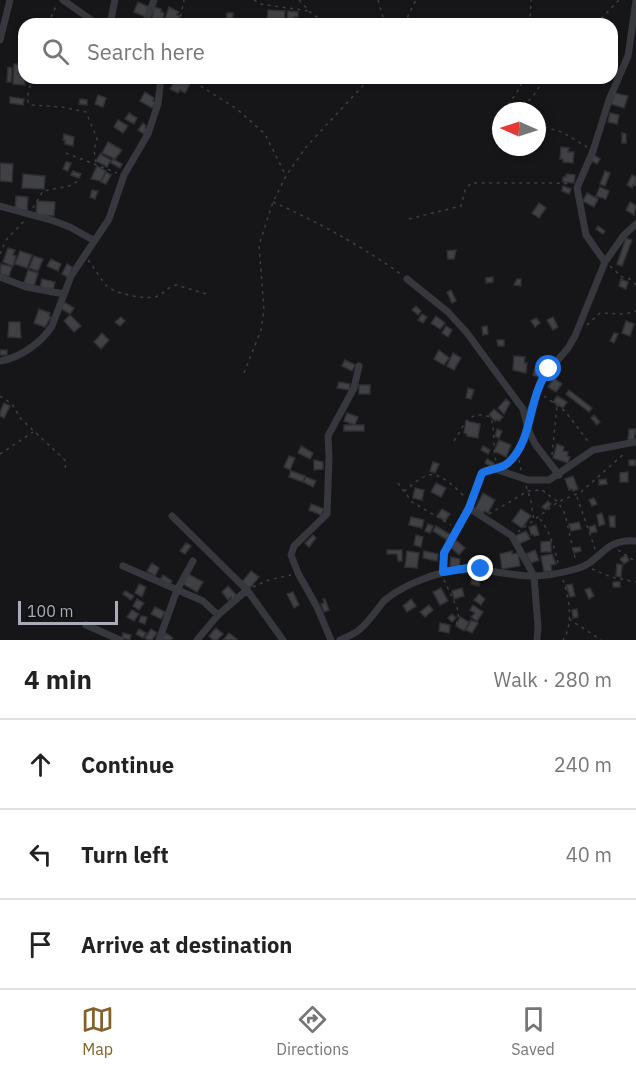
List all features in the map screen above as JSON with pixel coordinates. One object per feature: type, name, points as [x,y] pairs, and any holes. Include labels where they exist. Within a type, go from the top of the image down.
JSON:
[{"type":"street","points":[[0,40],[10,0]]},
{"type":"street","points":[[61,0],[88,18]]},
{"type":"street","points":[[111,18],[115,0]]},
{"type":"street","points":[[147,18],[154,0]]},
{"type":"street","points":[[618,79],[628,56],[636,0]]},
{"type":"street","points":[[0,360],[13,358],[47,334],[71,276],[109,219],[124,175],[148,134],[158,104],[160,84]]},
{"type":"street","points":[[605,262],[586,235],[578,184],[593,151],[616,84]]},
{"type":"street","points":[[0,206],[70,227],[93,240]]},
{"type":"street","points":[[443,572],[444,553],[470,505],[482,473],[507,464],[518,450],[528,429],[541,380],[575,336],[605,262],[624,235],[636,224]]},
{"type":"street","points":[[0,277],[26,287],[64,294]]},
{"type":"street","points":[[407,279],[448,312],[467,333],[523,409],[535,444],[559,475]]},
{"type":"street","points":[[330,640],[317,607],[291,555],[292,550],[327,514],[328,436],[354,388],[359,366]]},
{"type":"street","points":[[497,468],[524,479],[549,480],[593,450],[634,442]]},
{"type":"street","points":[[470,505],[512,536],[534,576],[537,640]]},
{"type":"street","points":[[172,516],[247,590],[283,640]]},
{"type":"street","points":[[340,640],[360,630],[386,600],[405,587],[443,572],[468,568],[534,576],[560,572],[586,566],[610,545],[622,541],[636,541]]},
{"type":"street","points":[[159,640],[177,590],[193,561]]},
{"type":"street","points":[[123,566],[203,601],[218,615]]},
{"type":"street","points":[[196,640],[218,615],[247,590]]},
{"type":"street","points":[[86,625],[120,640]]},
{"type":"path","points":[[51,18],[61,0]]},
{"type":"path","points":[[180,18],[184,0]]},
{"type":"path","points":[[254,0],[260,4],[309,11]]},
{"type":"path","points":[[299,0],[320,18]]},
{"type":"path","points":[[378,0],[382,18]]},
{"type":"path","points":[[407,18],[416,0]]},
{"type":"path","points":[[530,18],[531,0]]},
{"type":"path","points":[[602,18],[619,0]]},
{"type":"path","points":[[31,84],[27,99],[30,105],[62,107],[88,114],[97,138],[94,153],[96,164]]},
{"type":"path","points":[[197,84],[237,109],[265,134],[286,176]]},
{"type":"path","points":[[244,374],[263,321],[259,245],[273,202],[286,176],[306,147],[364,84]]},
{"type":"path","points":[[510,102],[521,84]]},
{"type":"path","points":[[528,102],[540,84]]},
{"type":"path","points":[[546,128],[562,132],[593,151]]},
{"type":"path","points":[[66,153],[124,175]]},
{"type":"path","points":[[0,254],[6,240],[29,215],[43,190],[69,186],[80,180]]},
{"type":"path","points":[[409,219],[461,206],[465,190],[471,183],[578,184]]},
{"type":"path","points":[[273,202],[297,212],[375,255],[407,279]]},
{"type":"path","points":[[84,255],[105,284],[111,289],[132,296],[155,297],[170,286],[176,285],[210,296]]},
{"type":"path","points":[[605,262],[622,277],[630,279],[636,285]]},
{"type":"path","points":[[575,336],[597,314],[624,315],[636,311]]},
{"type":"path","points":[[536,392],[557,405],[576,424],[593,450]]},
{"type":"path","points":[[0,396],[12,404],[21,419],[66,461],[66,470]]},
{"type":"path","points":[[551,465],[557,405]]},
{"type":"path","points":[[454,441],[465,420],[471,416],[490,417],[494,427],[493,448],[497,468]]},
{"type":"path","points":[[0,454],[34,431]]},
{"type":"path","points":[[512,536],[558,502],[577,495],[622,456],[634,442]]},
{"type":"path","points":[[518,450],[534,521]]},
{"type":"path","points":[[404,491],[427,475],[434,475],[441,477],[470,505]]},
{"type":"path","points":[[398,483],[415,505],[457,529]]},
{"type":"path","points":[[484,517],[528,491],[542,490],[558,502],[565,514],[577,569]]},
{"type":"path","points":[[577,495],[597,556]]},
{"type":"path","points":[[539,518],[546,526],[554,546],[567,591],[569,619],[567,633],[563,640]]},
{"type":"path","points":[[610,545],[636,562]]},
{"type":"path","points":[[586,566],[604,575],[636,582]]},
{"type":"path","points":[[443,572],[444,581],[459,612],[456,626]]},
{"type":"path","points":[[247,590],[269,580],[298,573]]},
{"type":"path","points":[[569,619],[601,640]]},
{"type":"building","points":[[138,2],[151,8],[146,17],[134,12]]},
{"type":"building","points":[[154,7],[161,9],[164,13],[163,18],[152,18]]},
{"type":"building","points":[[169,7],[179,12],[177,15],[180,16],[179,18],[165,18]]},
{"type":"building","points":[[268,10],[285,11],[284,18],[267,18]]},
{"type":"building","points":[[288,11],[298,12],[298,17],[287,18]]},
{"type":"building","points":[[227,13],[233,13],[233,18],[227,18]]},
{"type":"building","points":[[14,64],[18,64],[18,84],[25,85],[13,84]]},
{"type":"building","points":[[8,67],[12,68],[11,82],[7,82]]},
{"type":"building","points":[[173,84],[190,84],[185,93],[180,90],[178,93],[170,89]]},
{"type":"building","points":[[145,92],[154,98],[153,101],[156,103],[152,108],[140,101]]},
{"type":"building","points":[[615,93],[628,96],[624,108],[611,104]]},
{"type":"building","points":[[98,95],[106,98],[103,107],[95,104]]},
{"type":"building","points":[[10,97],[24,99],[23,105],[10,103]]},
{"type":"building","points":[[80,99],[87,100],[87,105],[79,104]]},
{"type":"building","points":[[129,113],[137,118],[134,124],[125,119]]},
{"type":"building","points":[[610,113],[619,115],[617,124],[608,122]]},
{"type":"building","points":[[118,120],[128,126],[123,133],[114,127]]},
{"type":"building","points":[[143,123],[147,130],[144,134],[138,130]]},
{"type":"building","points":[[622,133],[626,134],[626,143],[622,143]]},
{"type":"building","points":[[64,134],[74,137],[73,146],[65,144]]},
{"type":"building","points":[[108,142],[122,150],[115,159],[102,153]]},
{"type":"building","points":[[561,147],[569,148],[568,152],[574,152],[573,163],[563,162],[563,159],[560,159]]},
{"type":"building","points":[[100,154],[111,160],[107,167],[96,161]]},
{"type":"building","points":[[594,155],[600,159],[597,164],[590,160]]},
{"type":"building","points":[[113,159],[122,164],[120,168],[111,163]]},
{"type":"building","points":[[66,162],[71,163],[68,171],[63,169]]},
{"type":"building","points":[[0,163],[13,164],[12,182],[0,181]]},
{"type":"building","points":[[97,166],[106,171],[101,181],[91,179]]},
{"type":"building","points":[[73,171],[81,174],[79,178],[71,175]]},
{"type":"building","points":[[605,171],[610,173],[605,186],[600,184]]},
{"type":"building","points":[[106,172],[111,175],[106,184],[101,182]]},
{"type":"building","points":[[23,174],[45,176],[44,189],[22,188]]},
{"type":"building","points":[[566,174],[575,175],[574,183],[563,182]]},
{"type":"building","points":[[632,175],[636,177],[636,186],[633,185],[632,188],[627,185]]},
{"type":"building","points":[[563,186],[571,189],[569,194],[562,191]]},
{"type":"building","points":[[600,187],[609,191],[606,199],[596,196]]},
{"type":"building","points":[[92,190],[98,191],[95,199],[90,197]]},
{"type":"building","points":[[587,193],[598,199],[594,207],[583,201]]},
{"type":"building","points":[[16,196],[28,197],[27,211],[15,210]]},
{"type":"building","points":[[37,201],[55,202],[54,216],[36,215]]},
{"type":"building","points":[[630,202],[636,206],[634,215],[626,210]]},
{"type":"building","points":[[539,203],[546,208],[539,218],[532,213]]},
{"type":"building","points":[[598,226],[605,231],[603,234],[596,229]]},
{"type":"building","points":[[626,238],[632,240],[622,266],[617,264]]},
{"type":"building","points":[[8,248],[15,250],[13,266],[3,262]]},
{"type":"building","points":[[456,250],[454,259],[448,259],[447,251]]},
{"type":"building","points":[[20,251],[32,255],[27,268],[15,264]]},
{"type":"building","points":[[34,256],[43,259],[38,271],[29,268]]},
{"type":"building","points":[[51,259],[61,264],[58,271],[47,266]]},
{"type":"building","points":[[1,264],[12,267],[9,276],[0,274]]},
{"type":"building","points":[[67,264],[72,267],[69,278],[62,274]]},
{"type":"building","points":[[28,270],[38,273],[34,286],[24,283]]},
{"type":"building","points":[[493,277],[493,282],[486,283],[486,278]]},
{"type":"building","points":[[42,279],[55,282],[53,290],[40,288]]},
{"type":"building","points":[[517,279],[521,279],[521,286],[514,285]]},
{"type":"building","points":[[621,279],[628,282],[626,289],[619,286]]},
{"type":"building","points":[[451,290],[456,301],[452,303],[447,292]]},
{"type":"building","points":[[64,302],[74,308],[70,314],[60,308]]},
{"type":"building","points":[[416,306],[421,311],[418,315],[412,310]]},
{"type":"building","points":[[39,309],[50,313],[51,317],[45,327],[34,323]]},
{"type":"building","points":[[422,314],[427,317],[423,323],[418,320]]},
{"type":"building","points":[[70,315],[81,326],[74,332],[64,321]]},
{"type":"building","points":[[436,316],[445,323],[440,329],[431,323]]},
{"type":"building","points":[[121,317],[125,321],[120,326],[115,322]]},
{"type":"building","points":[[553,317],[558,327],[553,330],[547,320]]},
{"type":"building","points":[[536,318],[540,323],[535,327],[531,321]]},
{"type":"building","points":[[626,321],[634,324],[630,336],[622,333]]},
{"type":"building","points":[[9,322],[20,322],[21,338],[8,337]]},
{"type":"building","points":[[446,326],[452,330],[448,337],[442,333]]},
{"type":"building","points":[[487,326],[488,334],[483,335],[482,327]]},
{"type":"building","points":[[102,333],[109,340],[101,349],[94,342]]},
{"type":"building","points":[[614,333],[618,334],[614,343],[610,341]]},
{"type":"building","points":[[497,340],[504,340],[504,346],[498,346]]},
{"type":"building","points":[[0,350],[7,350],[7,355],[0,355]]},
{"type":"building","points":[[439,350],[449,358],[444,365],[434,359]]},
{"type":"building","points":[[453,353],[461,358],[454,370],[447,366]]},
{"type":"building","points":[[514,356],[525,357],[526,373],[513,370]]},
{"type":"building","points":[[541,357],[545,359],[541,369],[537,367]]},
{"type":"building","points":[[345,360],[355,365],[352,371],[342,366]]},
{"type":"building","points":[[535,368],[540,370],[538,377],[533,375]]},
{"type":"building","points":[[554,378],[562,384],[556,392],[548,387]]},
{"type":"building","points":[[339,382],[350,384],[349,390],[337,388]]},
{"type":"building","points":[[359,385],[370,385],[370,394],[359,394]]},
{"type":"building","points":[[468,388],[474,390],[471,399],[466,398]]},
{"type":"building","points":[[569,390],[592,408],[589,412],[566,394]]},
{"type":"building","points":[[557,396],[567,402],[563,408],[553,402]]},
{"type":"building","points":[[506,399],[510,403],[504,414],[498,408]]},
{"type":"building","points":[[4,403],[10,406],[4,418],[0,416],[0,412]]},
{"type":"building","points":[[494,409],[503,417],[499,421],[495,421],[489,415]]},
{"type":"building","points":[[347,413],[358,417],[355,425],[344,421]]},
{"type":"building","points":[[594,415],[600,422],[597,425],[591,418]]},
{"type":"building","points":[[466,421],[480,424],[478,438],[467,436],[464,433]]},
{"type":"building","points":[[344,425],[364,425],[364,431],[344,431]]},
{"type":"building","points":[[497,429],[502,431],[499,438],[495,436]]},
{"type":"building","points":[[629,429],[636,429],[634,440],[628,440]]},
{"type":"building","points":[[499,440],[511,445],[506,457],[494,451]]},
{"type":"building","points":[[557,444],[564,447],[563,451],[568,452],[567,456],[570,457],[568,463],[553,458]]},
{"type":"building","points":[[301,446],[313,453],[310,459],[298,453]]},
{"type":"building","points":[[483,446],[490,450],[488,454],[481,450]]},
{"type":"building","points":[[289,456],[295,458],[290,470],[284,467]]},
{"type":"building","points":[[487,459],[494,463],[492,467],[485,463]]},
{"type":"building","points":[[314,460],[323,462],[323,469],[314,470]]},
{"type":"building","points":[[629,460],[636,460],[635,466],[629,465]]},
{"type":"building","points":[[433,462],[439,464],[435,473],[430,471]]},
{"type":"building","points":[[291,471],[305,476],[303,482],[289,477]]},
{"type":"building","points":[[628,472],[628,482],[620,482],[620,473]]},
{"type":"building","points":[[573,476],[578,489],[573,491],[569,490],[565,479]]},
{"type":"building","points":[[306,477],[316,481],[313,487],[303,482]]},
{"type":"building","points":[[606,479],[607,484],[599,485],[599,480]]},
{"type":"building","points":[[436,483],[446,488],[441,497],[431,492]]},
{"type":"building","points":[[415,488],[424,490],[422,500],[413,498]]},
{"type":"building","points":[[483,493],[495,500],[488,513],[484,511],[483,514],[475,509]]},
{"type":"building","points":[[594,498],[597,504],[592,506],[589,500]]},
{"type":"building","points":[[548,501],[551,504],[546,510],[542,507]]},
{"type":"building","points":[[311,504],[324,509],[321,515],[309,510]]},
{"type":"building","points":[[442,509],[450,514],[445,521],[437,516]]},
{"type":"building","points":[[521,509],[531,516],[522,528],[512,521]]},
{"type":"building","points":[[602,513],[605,524],[599,526],[597,515]]},
{"type":"building","points":[[609,516],[615,516],[615,527],[610,527]]},
{"type":"building","points":[[411,517],[424,520],[422,528],[409,525]]},
{"type":"building","points":[[579,522],[581,529],[571,531],[569,524]]},
{"type":"building","points":[[428,524],[433,526],[430,533],[425,531]]},
{"type":"building","points":[[536,525],[539,535],[531,535],[529,527]]},
{"type":"building","points":[[595,525],[597,532],[590,533],[589,527]]},
{"type":"building","points":[[436,526],[451,535],[447,540],[433,531]]},
{"type":"building","points":[[526,531],[530,539],[519,544],[515,536]]},
{"type":"building","points":[[313,535],[316,538],[309,547],[305,543]]},
{"type":"building","points":[[416,535],[423,537],[421,547],[414,545]]},
{"type":"building","points":[[456,540],[465,548],[459,555],[450,547]]},
{"type":"building","points":[[551,541],[551,552],[541,552],[541,542]]},
{"type":"building","points":[[186,543],[191,546],[185,554],[180,551]]},
{"type":"building","points":[[580,547],[581,551],[574,553],[573,548]]},
{"type":"building","points":[[387,550],[402,550],[402,561],[398,561],[397,554],[387,554]]},
{"type":"building","points":[[535,550],[539,560],[531,563],[526,554]]},
{"type":"building","points":[[407,551],[419,553],[417,568],[405,567]]},
{"type":"building","points":[[424,551],[438,554],[437,561],[423,558]]},
{"type":"building","points":[[512,551],[512,554],[518,553],[520,566],[502,569],[500,554]]},
{"type":"building","points":[[552,554],[556,564],[551,565],[552,571],[544,572],[541,556]]},
{"type":"building","points":[[626,555],[629,560],[624,564],[620,559]]},
{"type":"building","points":[[451,557],[460,559],[459,567],[450,566]]},
{"type":"building","points":[[475,557],[482,559],[480,565],[473,563]]},
{"type":"building","points":[[152,563],[159,568],[155,576],[147,571]]},
{"type":"building","points":[[617,564],[622,565],[621,577],[616,576]]},
{"type":"building","points":[[251,571],[259,577],[250,588],[242,582]]},
{"type":"building","points":[[188,574],[203,582],[197,592],[183,584]]},
{"type":"building","points":[[163,575],[172,581],[169,586],[160,580]]},
{"type":"building","points":[[472,578],[480,580],[479,586],[471,584]]},
{"type":"building","points":[[613,582],[620,582],[620,587],[613,587]]},
{"type":"building","points":[[139,584],[146,587],[142,597],[135,593]]},
{"type":"building","points":[[572,584],[575,596],[570,597],[566,585]]},
{"type":"building","points":[[228,586],[237,596],[233,600],[231,597],[228,600],[222,592]]},
{"type":"building","points":[[441,588],[448,601],[440,605],[433,592]]},
{"type":"building","points":[[462,588],[464,596],[454,599],[452,591]]},
{"type":"building","points":[[590,588],[594,596],[589,599],[585,590]]},
{"type":"building","points":[[125,591],[134,596],[131,600],[123,594]]},
{"type":"building","points":[[293,592],[299,605],[294,608],[287,594]]},
{"type":"building","points":[[479,594],[485,599],[481,605],[474,600]]},
{"type":"building","points":[[137,599],[144,603],[139,610],[133,606]]},
{"type":"building","points":[[323,599],[329,610],[324,612],[321,604],[324,603]]},
{"type":"building","points":[[411,599],[416,606],[407,612],[403,606]]},
{"type":"building","points":[[429,605],[433,610],[425,617],[420,612]]},
{"type":"building","points":[[473,605],[483,612],[477,621],[471,617],[475,613],[470,610]]},
{"type":"building","points":[[155,607],[165,612],[161,619],[151,614]]},
{"type":"building","points":[[577,609],[578,617],[573,618],[572,610]]},
{"type":"building","points":[[132,610],[139,614],[134,621],[127,617]]},
{"type":"building","points":[[452,614],[456,618],[452,622],[448,618]]},
{"type":"building","points":[[141,616],[147,617],[145,624],[139,622]]},
{"type":"building","points":[[460,617],[469,622],[464,631],[456,626]]},
{"type":"building","points":[[471,620],[478,623],[472,633],[466,630]]},
{"type":"building","points":[[440,623],[450,625],[449,633],[439,631]]},
{"type":"building","points":[[216,628],[223,634],[217,640],[213,640],[209,636]]},
{"type":"building","points":[[139,629],[146,633],[143,638],[136,634]]},
{"type":"building","points":[[151,629],[157,633],[152,640],[148,640],[145,638]]},
{"type":"building","points":[[123,633],[131,635],[130,640],[122,638]]},
{"type":"building","points":[[166,633],[173,638],[161,640]]},
{"type":"building","points":[[229,633],[237,639],[223,640]]},
{"type":"route","points":[[481,569],[468,568],[443,572],[445,549],[469,508],[482,473],[507,464],[517,453],[528,429],[537,387],[549,369]]}]
